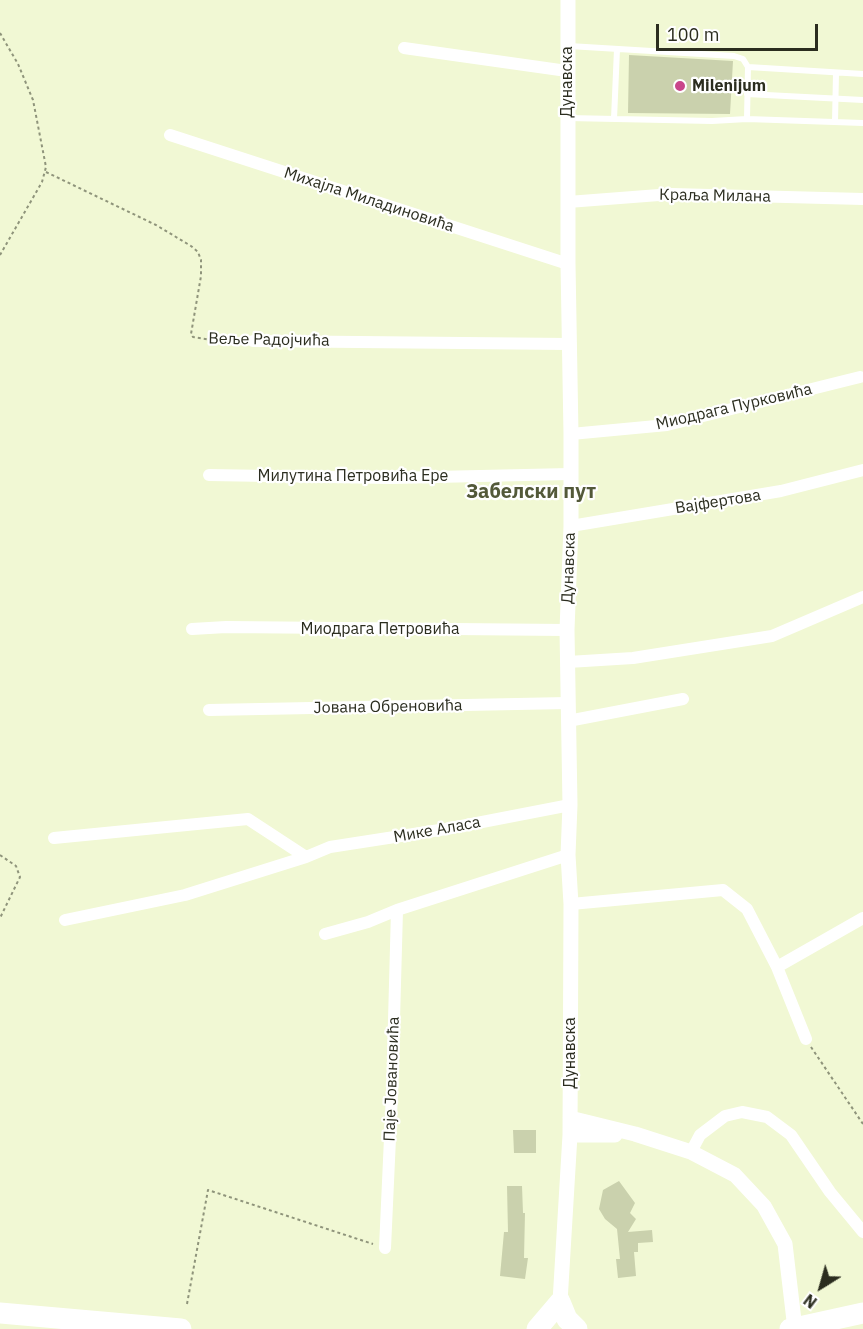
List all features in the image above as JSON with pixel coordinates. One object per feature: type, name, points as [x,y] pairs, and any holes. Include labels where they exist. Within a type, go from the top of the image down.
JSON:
[{"type":"highway","points":[[537,1329],[560,1302],[567,1319],[577,1329]]},
{"type":"highway","points":[[0,1313],[181,1329]]},
{"type":"highway","points":[[790,1329],[863,1313]]},
{"type":"highway","points":[[0,1328],[13,1329]]},
{"type":"street","name":"Дунавска","points":[[560,1302],[570,1135],[571,904],[568,855],[570,805],[567,630],[571,526],[571,434],[568,264],[568,0]]},
{"type":"street","points":[[404,48],[567,71]]},
{"type":"street","name":"Михајла Миладиновића","points":[[170,135],[568,264]]},
{"type":"street","name":"Краља Милана","points":[[568,202],[672,194],[863,199]]},
{"type":"street","name":"Веље Радојчића","points":[[253,341],[569,344]]},
{"type":"street","name":"Миодрага Пурковића","points":[[571,434],[668,425],[860,377]]},
{"type":"street","name":"Вајфертова","points":[[571,526],[781,491],[863,470]]},
{"type":"street","name":"Милутина Петровића Ере","points":[[209,475],[390,478],[570,474]]},
{"type":"street","points":[[568,662],[633,658],[771,636],[863,597]]},
{"type":"street","name":"Миодрага Петровића","points":[[192,629],[226,627],[567,630]]},
{"type":"street","points":[[568,721],[683,699]]},
{"type":"street","name":"Јована Обреновића","points":[[209,710],[568,703]]},
{"type":"street","name":"Мике Аласа","points":[[65,920],[185,895],[306,857],[330,847],[446,829],[570,805]]},
{"type":"street","points":[[54,838],[248,819],[306,857]]},
{"type":"street","points":[[325,934],[368,922],[398,910],[568,855]]},
{"type":"street","points":[[571,904],[723,891],[747,909],[777,967],[806,1039]]},
{"type":"street","name":"Паје Јовановића","points":[[385,1248],[398,910]]},
{"type":"street","points":[[777,967],[863,918]]},
{"type":"street","points":[[691,1152],[700,1135],[725,1116],[742,1112],[767,1117],[791,1135],[830,1192],[863,1232]]},
{"type":"street","points":[[570,1118],[635,1134],[691,1152],[735,1175],[764,1206],[785,1244],[795,1329]]},
{"type":"street","points":[[570,1135],[635,1134]]},
{"type":"lane","points":[[567,46],[734,56],[743,59],[748,67],[747,119]]},
{"type":"lane","points":[[614,119],[617,49]]},
{"type":"lane","points":[[748,67],[863,74]]},
{"type":"lane","points":[[835,122],[836,73]]},
{"type":"lane","points":[[747,94],[863,100]]},
{"type":"lane","points":[[568,118],[712,121],[747,119],[863,123]]},
{"type":"path","points":[[0,33],[18,64],[33,100],[46,172],[0,255]]},
{"type":"path","name":"Веље Радојчића","points":[[46,172],[156,225],[198,252],[201,261],[201,276],[191,327],[193,337],[253,341]]},
{"type":"path","points":[[0,855],[16,866],[20,877],[0,918]]},
{"type":"path","points":[[806,1039],[863,1124]]},
{"type":"path","points":[[187,1304],[208,1190],[385,1248]]},
{"type":"building","name":"Milenijum","points":[[629,55],[733,61],[730,114],[628,113]]},
{"type":"building","points":[[513,1130],[536,1130],[536,1153],[514,1153]]},
{"type":"building","points":[[619,1181],[635,1203],[630,1213],[636,1219],[628,1232],[652,1230],[653,1242],[638,1243],[638,1252],[634,1252],[636,1276],[618,1278],[616,1259],[620,1259],[617,1229],[605,1219],[599,1209],[603,1190]]},
{"type":"building","points":[[507,1186],[522,1186],[523,1213],[525,1213],[524,1258],[528,1258],[525,1279],[500,1276],[504,1232],[508,1232]]},
{"type":"place","name":"Milenijum","points":[[680,86]]},
{"type":"district","name":"Забелски пут","points":[[531,492]]}]
